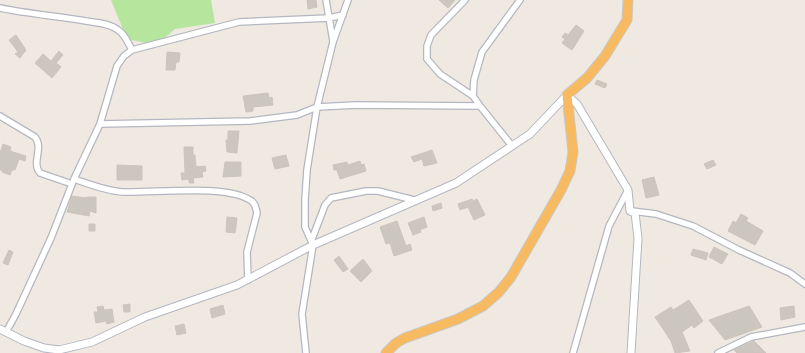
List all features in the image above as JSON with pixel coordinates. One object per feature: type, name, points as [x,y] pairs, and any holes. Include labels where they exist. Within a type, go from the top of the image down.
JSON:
[{"type":"highway","points":[[386,353],[396,343],[405,338],[458,319],[483,306],[499,292],[511,277],[561,190],[570,171],[573,152],[567,95],[587,78],[609,50],[627,20],[628,0]]},
{"type":"street","points":[[326,0],[333,42]]},
{"type":"street","points":[[312,242],[305,227],[307,170],[318,107],[333,42],[348,0]]},
{"type":"street","points":[[465,0],[432,35],[427,46],[427,59],[440,74],[474,96],[480,106],[512,146]]},
{"type":"street","points":[[474,96],[474,80],[482,52],[520,0]]},
{"type":"street","points":[[0,8],[20,12],[51,15],[109,26],[119,30],[124,35],[132,50]]},
{"type":"street","points":[[343,15],[329,18],[239,22],[132,50],[124,56],[117,66],[100,124],[73,181],[51,238],[16,314],[3,331],[44,348],[59,350],[92,342],[145,317],[237,286],[312,242],[456,183],[530,134],[567,95],[577,104],[628,190],[630,211]]},
{"type":"street","points":[[100,124],[250,121],[297,115],[318,107],[371,105],[480,106]]},
{"type":"street","points":[[0,116],[38,141],[39,147],[36,166],[40,173],[122,192],[219,191],[240,195],[252,200],[257,213],[247,252],[248,280]]},
{"type":"street","points":[[306,353],[302,314],[312,242],[325,205],[331,198],[366,190],[378,191],[414,200]]},
{"type":"street","points":[[573,353],[609,226],[628,190]]},
{"type":"street","points":[[630,211],[656,214],[693,226],[739,250],[790,273],[805,284]]},
{"type":"street","points":[[630,211],[636,213],[638,238],[631,353]]},
{"type":"street","points":[[718,353],[751,338],[805,327]]},
{"type":"green space","points":[[111,0],[211,0],[215,23],[175,29],[156,45],[127,39]]},
{"type":"building","points":[[307,0],[316,0],[317,7],[308,9]]},
{"type":"building","points":[[439,0],[455,0],[448,8]]},
{"type":"building","points":[[576,25],[584,31],[572,50],[562,43],[565,39],[562,37],[565,33],[568,35]]},
{"type":"building","points":[[16,35],[26,50],[20,58],[15,54],[18,52],[9,40]]},
{"type":"building","points":[[59,51],[63,55],[56,63],[61,67],[52,78],[35,63],[43,54],[51,61]]},
{"type":"building","points":[[167,52],[180,53],[179,62],[176,62],[175,70],[166,70]]},
{"type":"building","points":[[597,80],[607,84],[605,88],[595,84]]},
{"type":"building","points":[[268,93],[269,98],[272,97],[273,105],[253,107],[253,111],[246,112],[243,96]]},
{"type":"building","points":[[228,131],[239,131],[237,153],[227,152],[226,140],[228,140]]},
{"type":"building","points":[[3,144],[11,147],[10,151],[26,156],[25,161],[19,159],[15,170],[12,170],[10,175],[0,170],[0,153]]},
{"type":"building","points":[[184,147],[193,147],[196,167],[205,166],[206,171],[202,172],[203,177],[193,178],[194,183],[189,183],[189,179],[182,180],[181,173],[185,173]]},
{"type":"building","points":[[432,150],[437,163],[424,166],[422,159],[414,162],[411,157]]},
{"type":"building","points":[[286,155],[289,166],[275,169],[272,158]]},
{"type":"building","points":[[713,160],[716,165],[707,169],[704,164]]},
{"type":"building","points":[[360,161],[361,165],[364,164],[366,171],[340,179],[337,170],[334,170],[333,165],[347,162],[348,165]]},
{"type":"building","points":[[225,162],[241,162],[241,176],[223,177]]},
{"type":"building","points":[[117,165],[142,166],[142,180],[117,180]]},
{"type":"building","points":[[654,177],[659,195],[646,198],[642,180]]},
{"type":"building","points":[[72,196],[87,198],[96,197],[96,213],[90,211],[89,216],[67,212]]},
{"type":"building","points":[[472,199],[473,201],[477,199],[485,215],[474,220],[468,207],[460,210],[458,204]]},
{"type":"building","points":[[441,203],[442,208],[433,211],[432,206]]},
{"type":"building","points":[[741,214],[748,218],[746,221],[763,231],[755,245],[728,231],[733,221],[736,223]]},
{"type":"building","points":[[227,217],[237,218],[235,233],[226,232]]},
{"type":"building","points":[[424,217],[427,227],[420,230],[421,232],[413,235],[408,223]]},
{"type":"building","points":[[397,221],[406,246],[410,244],[412,250],[394,256],[390,243],[386,244],[380,227]]},
{"type":"building","points":[[89,224],[95,224],[95,231],[89,231]]},
{"type":"building","points":[[714,247],[728,254],[722,264],[709,257]]},
{"type":"building","points":[[693,249],[708,253],[706,260],[691,255]]},
{"type":"building","points":[[9,250],[13,252],[8,265],[3,263]]},
{"type":"building","points":[[339,256],[348,269],[343,272],[334,260]]},
{"type":"building","points":[[363,259],[372,271],[361,282],[350,271]]},
{"type":"building","points":[[689,300],[703,321],[694,328],[692,325],[682,332],[690,351],[675,353],[671,341],[655,317],[671,307],[673,310]]},
{"type":"building","points":[[130,304],[130,312],[124,312],[123,305]]},
{"type":"building","points":[[223,305],[225,314],[212,318],[210,309]]},
{"type":"building","points":[[103,306],[104,310],[112,309],[114,322],[107,324],[106,321],[96,323],[94,312],[98,312],[97,307]]},
{"type":"building","points":[[749,306],[762,327],[725,340],[709,320]]},
{"type":"building","points":[[794,306],[795,317],[781,320],[780,308]]},
{"type":"building","points":[[184,324],[186,333],[177,335],[175,326]]},
{"type":"building","points":[[754,341],[766,353],[737,353],[734,350]]}]
